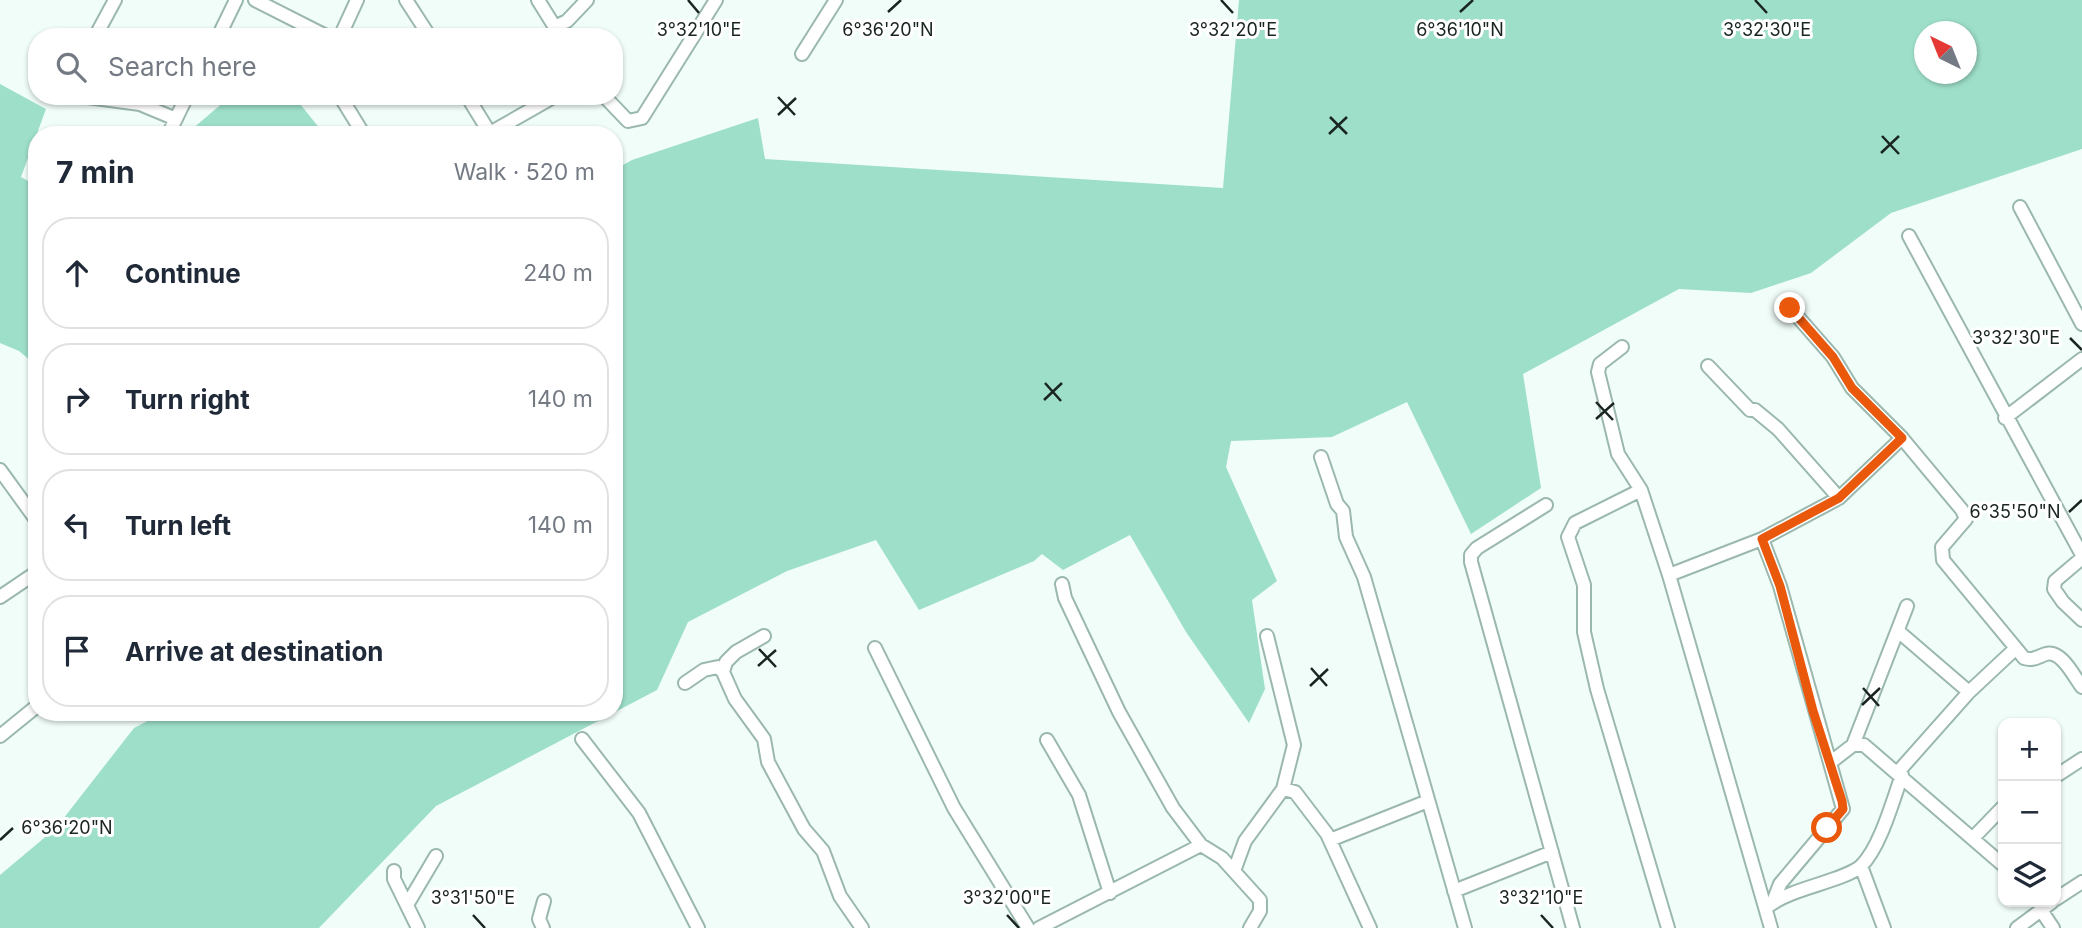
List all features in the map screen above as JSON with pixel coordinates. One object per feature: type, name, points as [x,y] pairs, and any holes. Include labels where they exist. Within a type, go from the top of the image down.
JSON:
[{"type":"street","points":[[100,28],[115,0]]},
{"type":"street","points":[[222,28],[236,0]]},
{"type":"street","points":[[255,0],[310,28]]},
{"type":"street","points":[[344,28],[357,0]]},
{"type":"street","points":[[407,0],[424,28]]},
{"type":"street","points":[[538,0],[556,28]]},
{"type":"street","points":[[562,28],[587,0]]},
{"type":"street","points":[[613,105],[628,121],[642,118],[716,0]]},
{"type":"street","points":[[802,54],[836,0]]},
{"type":"street","points":[[142,105],[176,119]]},
{"type":"street","points":[[172,126],[183,105]]},
{"type":"street","points":[[346,105],[359,126]]},
{"type":"street","points":[[473,105],[486,126]]},
{"type":"street","points":[[504,126],[540,105]]},
{"type":"street","points":[[2020,207],[2082,324]]},
{"type":"street","points":[[1909,236],[2005,418],[2082,556],[2055,581],[2054,589],[2063,603],[2082,620]]},
{"type":"street","points":[[1790,308],[1833,357],[1852,388],[1902,438],[1966,519],[1942,547],[1944,560],[2015,649],[2028,660],[2050,653],[2056,655],[2082,687]]},
{"type":"street","points":[[1622,348],[1600,365],[1598,378],[1618,454],[1641,490],[1669,575],[1769,906],[1772,928]]},
{"type":"street","points":[[2005,418],[2082,359]]},
{"type":"street","points":[[1708,366],[1750,410],[1755,410],[1778,429],[1839,498]]},
{"type":"street","points":[[1669,575],[1762,539],[1839,498],[1902,438]]},
{"type":"street","points":[[1321,457],[1336,504],[1343,511],[1346,537],[1364,577],[1465,928]]},
{"type":"street","points":[[0,470],[28,509]]},
{"type":"street","points":[[1641,490],[1575,523],[1568,537],[1584,585],[1584,632],[1597,689],[1668,928]]},
{"type":"street","points":[[1546,505],[1477,548],[1471,555],[1471,562],[1573,928]]},
{"type":"street","points":[[1762,539],[1780,586],[1813,711],[1831,762],[1843,809],[1780,884],[1769,906]]},
{"type":"street","points":[[0,597],[28,578]]},
{"type":"street","points":[[1062,584],[1065,598],[1135,742],[1173,808],[1201,845],[1234,871],[1260,900],[1260,911],[1250,928]]},
{"type":"street","points":[[1831,762],[1853,745],[1907,606]]},
{"type":"street","points":[[1898,631],[1969,692]]},
{"type":"street","points":[[723,672],[726,662],[736,652],[764,636]]},
{"type":"street","points":[[1234,871],[1245,841],[1283,789],[1294,745],[1267,636]]},
{"type":"street","points":[[874,648],[954,808],[968,825],[1028,928]]},
{"type":"street","points":[[1769,906],[1861,866],[1877,841],[1900,774],[1969,692],[2015,649]]},
{"type":"street","points":[[685,683],[712,667],[718,667],[723,672],[735,699],[764,739],[768,762],[804,829],[823,851],[840,896],[862,928]]},
{"type":"street","points":[[0,736],[28,713]]},
{"type":"street","points":[[582,738],[639,814],[698,928]]},
{"type":"street","points":[[1046,740],[1079,795],[1110,893]]},
{"type":"street","points":[[1853,745],[1864,745],[1998,860]]},
{"type":"street","points":[[2061,773],[2082,760]]},
{"type":"street","points":[[1283,789],[1295,792],[1304,801],[1330,840],[1370,928]]},
{"type":"street","points":[[1330,840],[1428,801]]},
{"type":"street","points":[[1974,837],[1998,812]]},
{"type":"street","points":[[1039,928],[1201,845]]},
{"type":"street","points":[[1454,891],[1552,852]]},
{"type":"street","points":[[407,905],[436,856]]},
{"type":"street","points":[[1861,866],[1884,928]]},
{"type":"street","points":[[394,871],[394,879],[418,928]]},
{"type":"street","points":[[2061,896],[2082,882]]},
{"type":"street","points":[[543,928],[539,919],[544,901]]},
{"type":"street","points":[[2017,928],[2045,907]]},
{"type":"street","points":[[2041,910],[2053,928]]},
{"type":"green space","points":[[1239,0],[2082,0],[2082,149],[1891,213],[1811,273],[1751,293],[1679,289],[1523,374],[1541,488],[1471,534],[1407,402],[1332,437],[1231,441],[1226,467],[1277,581],[1252,600],[1265,689],[1249,723],[1186,632],[1130,535],[1063,570],[1042,554],[1034,561],[919,610],[876,540],[787,571],[688,622],[657,690],[623,708],[623,165],[758,118],[765,159],[1223,188]]},
{"type":"green space","points":[[0,84],[28,99],[28,105],[39,105],[46,109],[40,126],[28,126],[28,158],[21,177],[28,181],[28,358],[19,351],[0,343]]},
{"type":"green space","points":[[220,105],[301,105],[318,126],[196,126]]},
{"type":"green space","points":[[148,721],[598,721],[436,806],[319,928],[0,928],[0,875],[56,828],[134,728]]},
{"type":"route","points":[[1790,308],[1833,357],[1852,388],[1902,438],[1839,498],[1762,539],[1780,586],[1800,652],[1813,711],[1842,801],[1843,809],[1827,828]]}]
